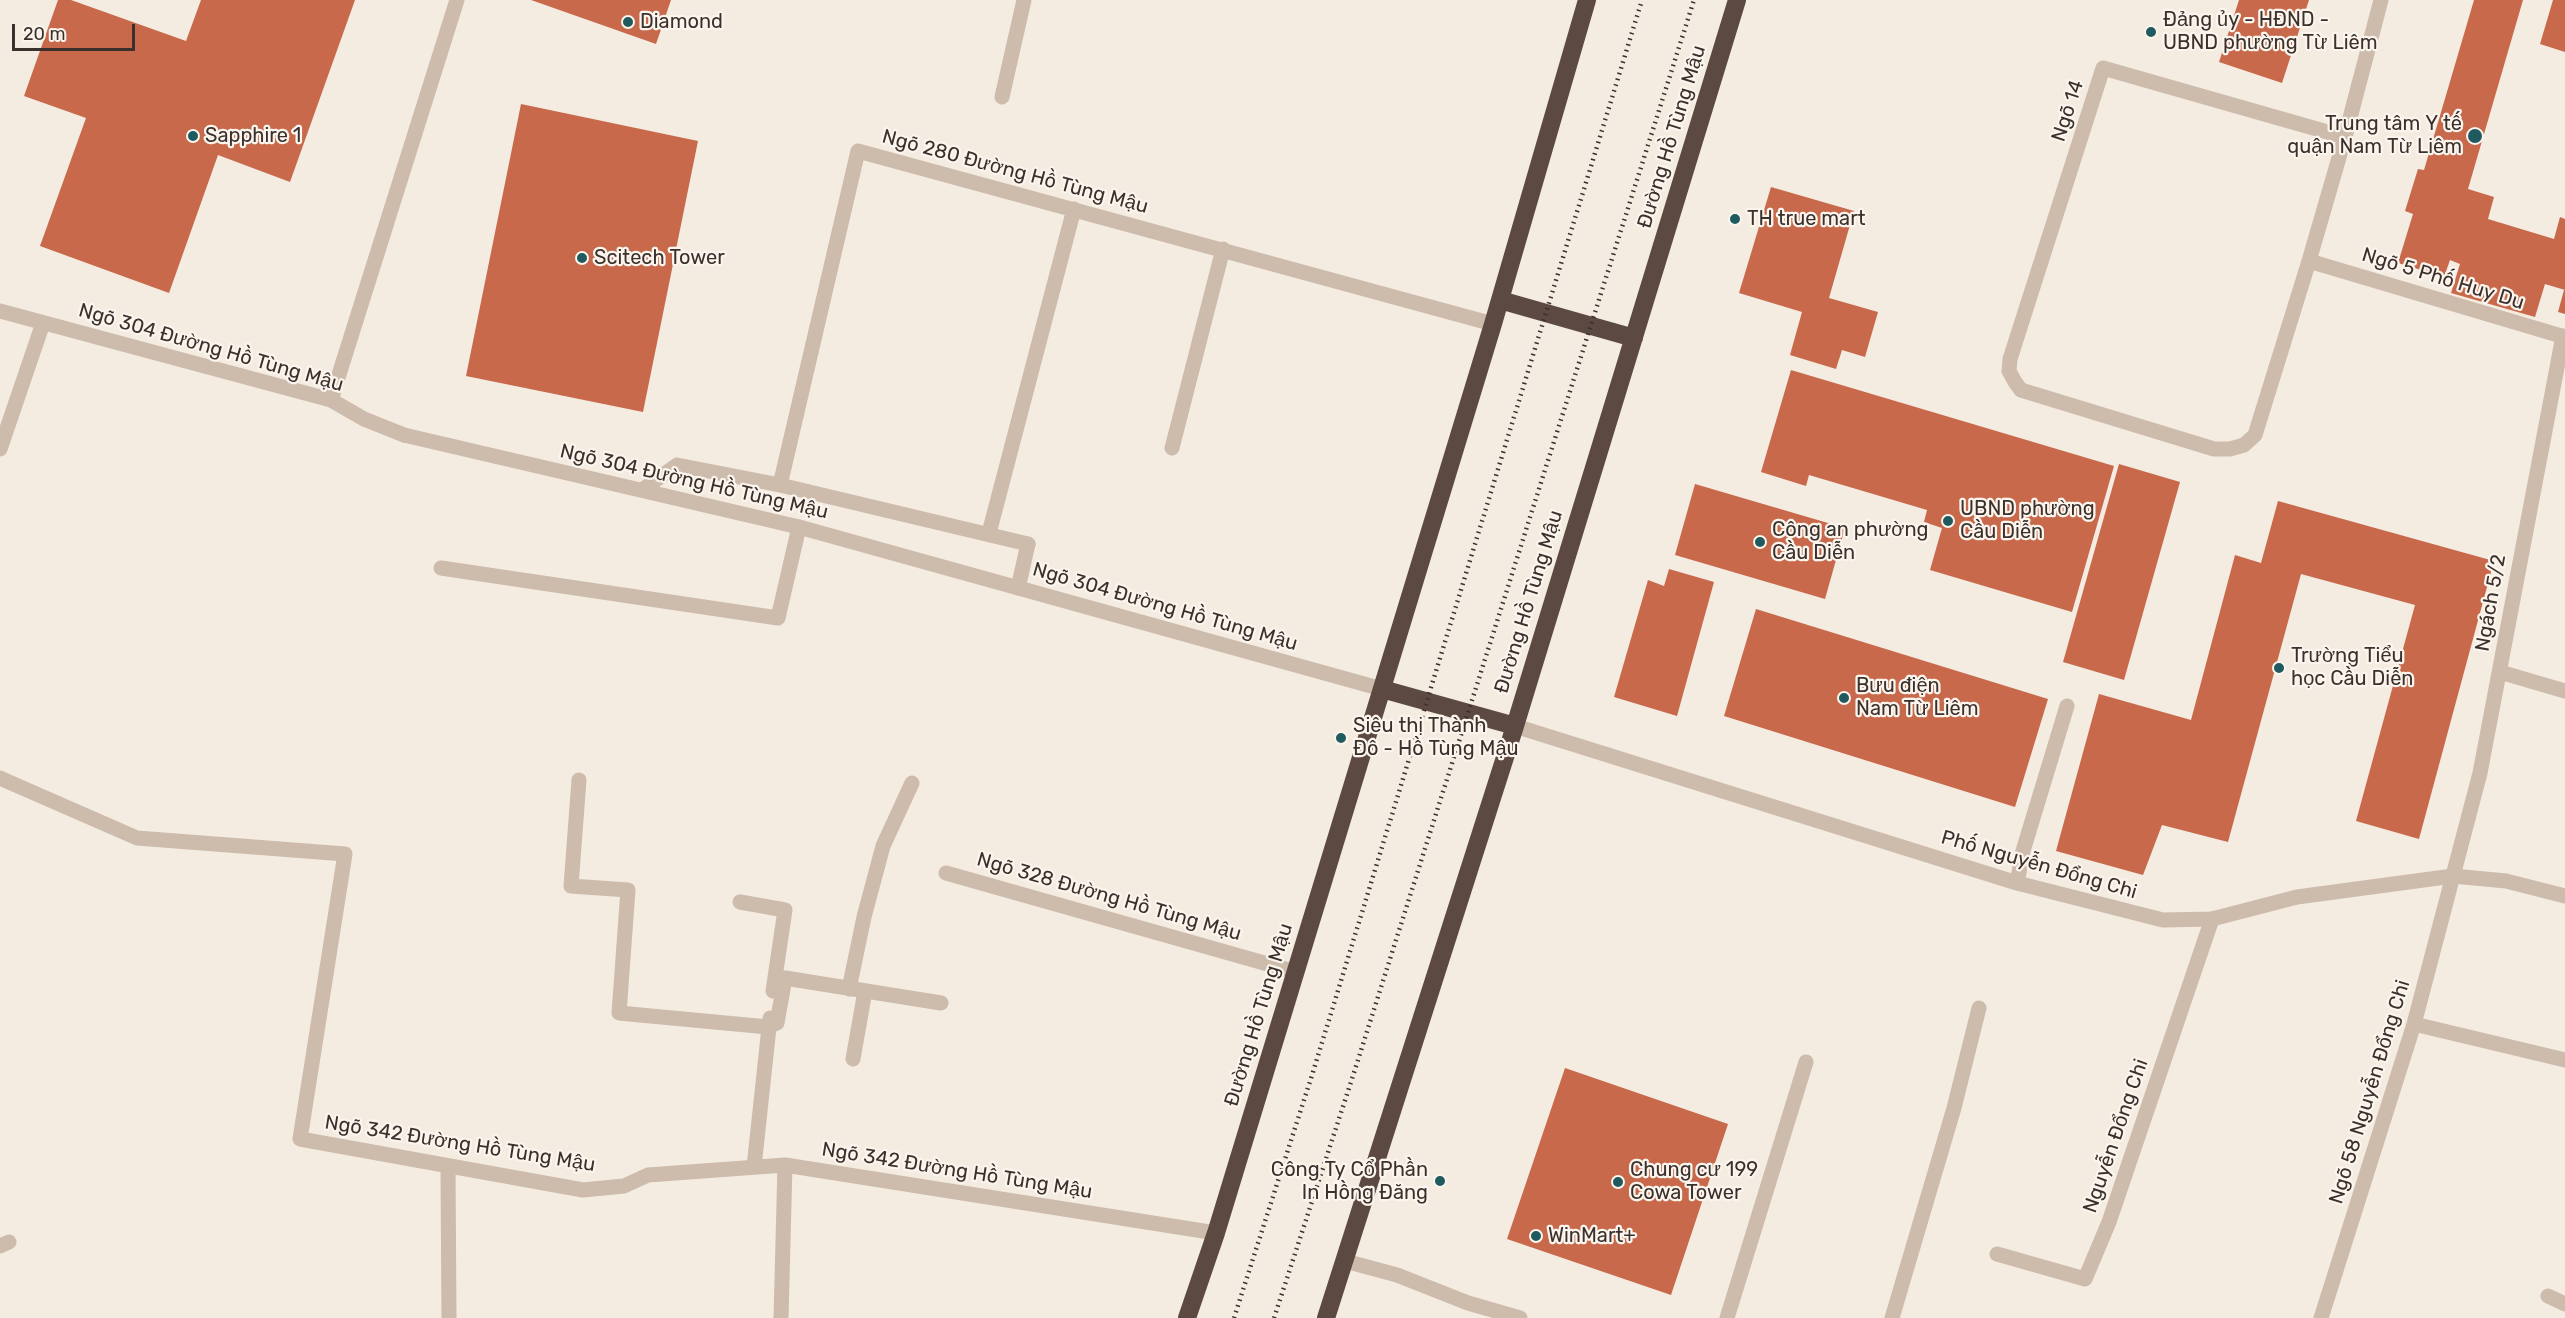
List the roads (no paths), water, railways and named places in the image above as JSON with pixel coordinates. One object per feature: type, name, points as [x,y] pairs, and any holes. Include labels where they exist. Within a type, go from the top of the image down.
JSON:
[{"type":"highway","name":"Đường Hồ Tùng Mậu","points":[[1186,1318],[1215,1233],[1296,972],[1493,324],[1587,0]]},
{"type":"highway","name":"Đường Hồ Tùng Mậu","points":[[1326,1318],[1515,726],[1737,0]]},
{"type":"highway","points":[[1500,300],[1634,338]]},
{"type":"highway","points":[[1382,689],[1515,726]]},
{"type":"street","points":[[331,400],[457,0]]},
{"type":"street","points":[[1002,97],[1024,0]]},
{"type":"street","points":[[2309,261],[2381,0]]},
{"type":"street","name":"Ngõ 14","points":[[2309,261],[2255,435],[2244,445],[2230,449],[2214,449],[2021,390],[2009,371],[2010,359],[2103,68],[2345,137]]},
{"type":"street","name":"Ngõ 280 Đường Hồ Tùng Mậu","points":[[780,485],[858,151],[1493,324]]},
{"type":"street","points":[[989,533],[1074,209]]},
{"type":"street","points":[[1172,448],[1223,249]]},
{"type":"street","name":"Ngõ 5 Phố Huy Du","points":[[2309,261],[2564,337]]},
{"type":"street","name":"Ngõ 304 Đường Hồ Tùng Mậu","points":[[0,311],[331,400],[364,419],[404,435],[799,527],[1382,689]]},
{"type":"street","points":[[0,449],[43,322]]},
{"type":"street","name":"Ngách 5/2","points":[[2454,876],[2480,773],[2533,484],[2564,337]]},
{"type":"street","points":[[642,490],[677,465],[780,485],[989,533],[1028,544],[1018,588]]},
{"type":"street","points":[[441,568],[778,618],[799,527]]},
{"type":"street","points":[[2500,672],[2565,691]]},
{"type":"street","points":[[2017,883],[2023,851],[2067,706]]},
{"type":"street","name":"Phố Nguyễn Đổng Chi","points":[[1515,726],[2017,883],[2163,920],[2212,919],[2297,897],[2454,876],[2506,881],[2565,896]]},
{"type":"street","name":"Ngõ 342 Đường Hồ Tùng Mậu","points":[[0,778],[136,838],[345,854],[300,1139],[583,1190],[624,1186],[648,1175],[785,1165],[1215,1233]]},
{"type":"street","points":[[579,780],[571,886],[628,890],[619,1013],[768,1027],[777,1023],[785,978],[941,1003]]},
{"type":"street","points":[[849,989],[864,917],[883,846],[912,783]]},
{"type":"street","name":"Ngõ 328 Đường Hồ Tùng Mậu","points":[[946,873],[1296,972]]},
{"type":"street","name":"Ngõ 58 Nguyễn Đổng Chi","points":[[2321,1318],[2414,1024],[2454,876]]},
{"type":"street","points":[[740,902],[785,910],[768,1027],[754,1167]]},
{"type":"street","name":"Nguyễn Đổng Chi","points":[[1997,1254],[2085,1279],[2109,1222],[2212,919]]},
{"type":"street","points":[[853,1059],[865,991]]},
{"type":"street","points":[[1892,1318],[1954,1108],[1979,1008]]},
{"type":"street","points":[[2414,1024],[2565,1060]]},
{"type":"street","points":[[1727,1318],[1806,1062]]},
{"type":"street","points":[[781,1318],[785,1165]]},
{"type":"street","points":[[448,1167],[449,1318]]},
{"type":"street","points":[[1345,1261],[1397,1275],[1468,1303],[1520,1318]]},
{"type":"street","points":[[2548,1296],[2565,1304]]},
{"type":"railway","points":[[1234,1318],[1313,1072],[1642,0]]},
{"type":"railway","points":[[1274,1318],[1694,0]]},
{"type":"place","name":"Diamond","points":[[628,22]]},
{"type":"place","name":"Đảng ủy - HĐND - UBND phường Từ Liêm","points":[[2151,32]]},
{"type":"place","name":"Sapphire 1","points":[[193,136]]},
{"type":"place","name":"Trung tâm Y tế quận Nam Từ Liêm","points":[[2475,136]]},
{"type":"place","name":"TH true mart","points":[[1735,219]]},
{"type":"place","name":"Scitech Tower","points":[[582,258]]},
{"type":"place","name":"UBND phường Cầu Diễn","points":[[1948,521]]},
{"type":"place","name":"Công an phường Cầu Diễn","points":[[1760,542]]},
{"type":"place","name":"Trường Tiểu học Cầu Diễn","points":[[2279,668]]},
{"type":"place","name":"Bưu điện Nam Từ Liêm","points":[[1844,698]]},
{"type":"place","name":"Siêu thị Thành Đô - Hồ Tùng Mậu","points":[[1341,738]]},
{"type":"place","name":"Công Ty Cổ Phần In Hồng Đăng","points":[[1440,1181]]},
{"type":"place","name":"Chung cư 199 Cowa Tower","points":[[1618,1182]]},
{"type":"place","name":"WinMart+","points":[[1536,1236]]}]
